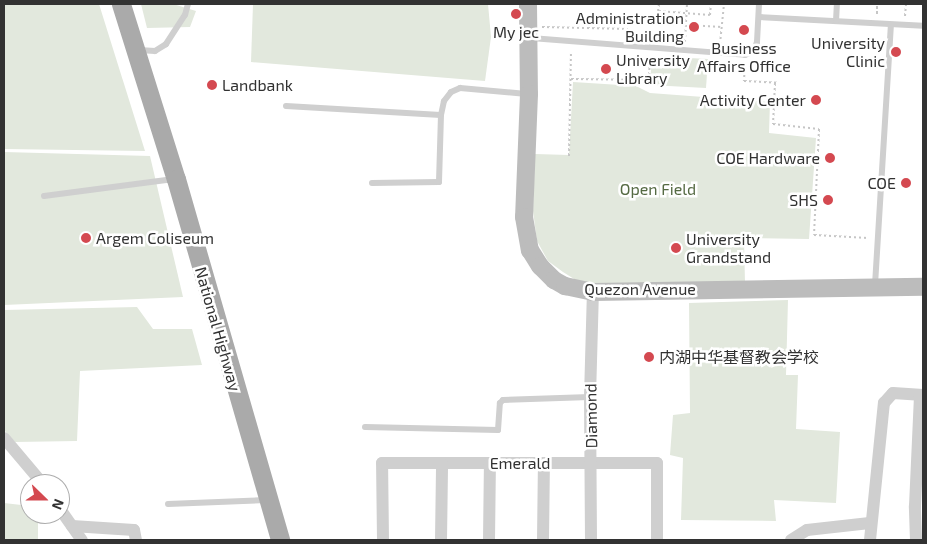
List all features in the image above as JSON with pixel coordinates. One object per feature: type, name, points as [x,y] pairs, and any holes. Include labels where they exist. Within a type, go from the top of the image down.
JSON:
[{"type":"main road","name":"National Highway","points":[[121,4],[176,179],[280,540]]},
{"type":"main road","name":"Quezon Avenue","points":[[528,4],[535,32],[528,94],[524,217],[530,250],[540,266],[554,280],[565,286],[593,292],[923,287]]},
{"type":"street","name":"Diamond","points":[[591,540],[592,463],[590,397],[593,292]]},
{"type":"street","points":[[870,540],[870,523],[884,403],[892,393],[922,395],[915,506],[916,540]]},
{"type":"street","points":[[4,438],[35,474]]},
{"type":"street","points":[[489,540],[490,463]]},
{"type":"street","points":[[543,540],[544,463]]},
{"type":"street","name":"Emerald","points":[[383,540],[382,464],[657,463],[657,540]]},
{"type":"street","points":[[441,540],[442,464]]},
{"type":"street","points":[[70,523],[82,540]]},
{"type":"street","points":[[791,540],[807,530],[870,523]]},
{"type":"street","points":[[72,526],[134,530],[136,540]]},
{"type":"lane","points":[[135,49],[155,50],[166,44],[185,15],[188,4]]},
{"type":"lane","points":[[535,32],[571,41],[745,55],[754,52],[757,42],[759,4]]},
{"type":"lane","points":[[836,21],[837,4]]},
{"type":"lane","points":[[759,17],[923,26]]},
{"type":"lane","points":[[875,287],[891,25]]},
{"type":"lane","points":[[372,183],[438,182],[442,114],[444,101],[451,92],[460,88],[528,94]]},
{"type":"lane","points":[[286,106],[442,114]]},
{"type":"lane","points":[[44,196],[176,179]]},
{"type":"lane","points":[[365,427],[498,430],[500,404],[503,400],[590,397]]},
{"type":"lane","points":[[168,504],[268,500]]},
{"type":"path","points":[[659,4],[658,12],[710,15],[711,4]]},
{"type":"path","points":[[685,50],[687,4]]},
{"type":"path","points":[[719,52],[724,4]]},
{"type":"path","points":[[905,25],[906,4]]},
{"type":"path","points":[[653,23],[722,27]]},
{"type":"path","points":[[535,32],[628,29],[629,35],[653,35]]},
{"type":"path","points":[[569,156],[571,41]]},
{"type":"path","points":[[571,79],[649,80],[651,47]]},
{"type":"path","points":[[745,55],[744,81],[779,83]]},
{"type":"path","points":[[775,82],[773,124],[818,129],[814,235],[878,239]]},
{"type":"green space","points":[[4,4],[99,4],[145,151],[4,149]]},
{"type":"green space","points":[[141,4],[173,4],[196,11],[190,27],[147,28]]},
{"type":"green space","points":[[253,4],[488,4],[491,37],[485,81],[251,62]]},
{"type":"green space","points":[[652,56],[708,59],[706,88],[650,85]]},
{"type":"green space","name":"Open Field","points":[[573,82],[636,86],[650,93],[770,102],[769,133],[816,138],[809,239],[744,238],[745,283],[600,285],[579,282],[563,272],[548,261],[537,241],[533,211],[535,154],[569,155]]},
{"type":"green space","name":"Argem Coliseum","points":[[4,152],[150,156],[183,297],[4,305]]},
{"type":"green space","points":[[788,300],[786,375],[798,375],[796,429],[840,432],[836,503],[774,500],[776,521],[681,520],[683,458],[670,455],[673,415],[690,413],[689,303]]},
{"type":"green space","points":[[137,307],[153,329],[192,329],[202,365],[80,371],[77,441],[15,442],[4,430],[4,310]]},
{"type":"green space","points":[[4,503],[20,505],[20,524],[38,524],[38,540],[4,540]]},
{"type":"place","name":"My jec","points":[[516,14]]},
{"type":"place","name":"Administration Building","points":[[694,27]]},
{"type":"place","name":"Business Affairs Office","points":[[744,30]]},
{"type":"place","name":"University Clinic","points":[[896,52]]},
{"type":"place","name":"University Library","points":[[606,69]]},
{"type":"place","name":"Landbank","points":[[212,85]]},
{"type":"place","name":"Activity Center","points":[[816,100]]},
{"type":"place","name":"COE Hardware","points":[[830,158]]},
{"type":"place","name":"COE","points":[[906,183]]},
{"type":"place","name":"SHS","points":[[828,200]]},
{"type":"place","name":"Argem Coliseum","points":[[86,238]]},
{"type":"place","name":"University Grandstand","points":[[676,248]]},
{"type":"place","name":"内湖中华基督教会学校","points":[[649,357]]}]
